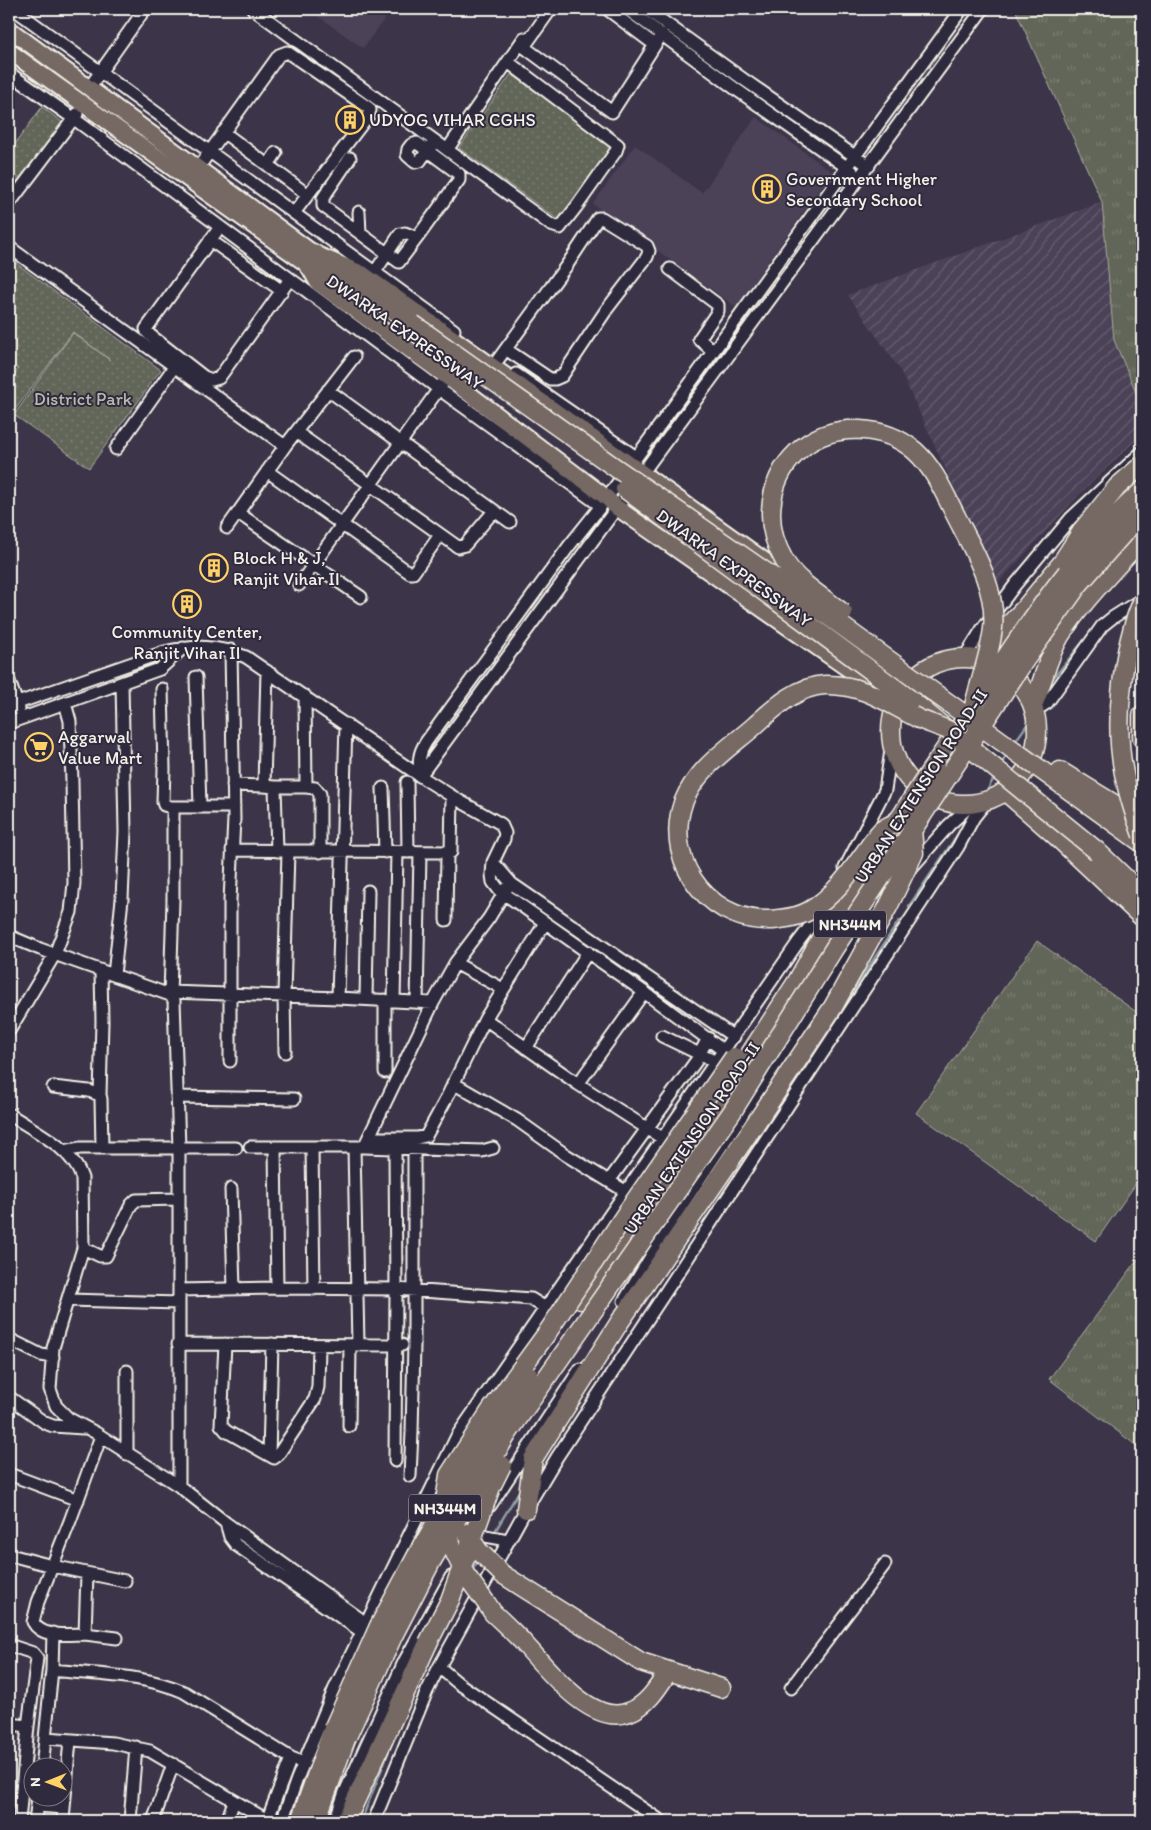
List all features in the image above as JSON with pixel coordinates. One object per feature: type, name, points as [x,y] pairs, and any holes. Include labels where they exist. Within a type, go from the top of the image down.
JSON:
[{"type":"highway","name":"DWARKA EXPRESSWAY","points":[[311,259],[330,279],[409,328],[874,648],[1142,843]]},
{"type":"highway","name":"DWARKA EXPRESSWAY","points":[[409,328],[911,700],[1097,851],[1142,894]]},
{"type":"highway","points":[[874,648],[853,621],[796,576],[784,562],[771,522],[770,512],[774,488],[788,464],[802,448],[820,438],[845,430],[867,430],[889,435],[914,451],[934,475],[968,540],[983,573],[992,608],[993,628],[974,706]]},
{"type":"highway","points":[[1034,614],[1040,596],[1084,528],[1117,487],[1142,465]]},
{"type":"highway","points":[[971,658],[1025,608],[1088,531],[1142,477]]},
{"type":"highway","name":"URBAN EXTENSION ROAD-II","points":[[316,1821],[346,1739],[392,1636],[431,1562],[508,1433],[732,1112],[835,947],[974,706],[1034,614],[1078,557],[1118,513],[1142,491]]},
{"type":"highway","name":"URBAN EXTENSION ROAD-II","points":[[300,1821],[333,1729],[379,1626],[463,1476],[557,1335],[718,1103],[796,983],[821,938],[1026,660],[1079,584],[1129,527],[1142,516]]},
{"type":"highway","points":[[1034,708],[1047,665],[1060,637],[1084,605],[1142,538]]},
{"type":"highway","points":[[1142,601],[1134,621],[1127,656],[1122,693],[1120,731],[1122,766],[1130,802],[1142,835]]},
{"type":"highway","points":[[971,658],[995,664],[1012,675],[1024,689],[1034,708],[1037,722],[1037,740],[1033,757],[1022,777],[1006,792],[978,804],[955,805],[938,801],[923,793],[910,781],[898,764],[892,744],[891,723],[897,702],[906,686],[919,673],[948,659],[971,658]]},
{"type":"highway","points":[[526,1509],[533,1459],[619,1324],[833,1008],[888,907],[914,854],[905,825],[880,830],[865,854],[833,891],[809,911],[790,918],[772,921],[740,917],[713,903],[701,892],[683,862],[678,842],[679,821],[692,785],[702,771],[777,706],[801,692],[822,685],[858,689],[883,698],[920,719],[948,730]]},
{"type":"highway","points":[[1142,715],[1142,738]]},
{"type":"highway","points":[[1033,757],[1054,767],[1142,821]]},
{"type":"highway","points":[[1006,792],[1142,917]]},
{"type":"highway","points":[[666,1675],[643,1704],[629,1713],[611,1714],[594,1708],[574,1696],[494,1613],[465,1574],[452,1547],[445,1501],[449,1475],[491,1410],[547,1333],[625,1215],[734,1057],[759,1040]]},
{"type":"highway","points":[[346,1821],[424,1651],[450,1600],[491,1487],[507,1454],[508,1433]]},
{"type":"highway","points":[[449,1475],[462,1525],[478,1550],[502,1574],[641,1662],[720,1688]]},
{"type":"main road","points":[[9,29],[198,168],[311,259],[318,283],[443,383],[608,504],[897,702]]},
{"type":"main road","points":[[9,51],[83,105],[311,259],[363,274],[636,466],[919,673]]},
{"type":"street","points":[[14,9],[497,361],[636,466]]},
{"type":"street","points":[[89,88],[146,9]]},
{"type":"street","points":[[253,9],[432,146],[460,177],[417,238],[405,233],[400,234],[375,272]]},
{"type":"street","points":[[447,150],[545,9]]},
{"type":"street","points":[[551,9],[524,47],[612,112],[662,34]]},
{"type":"street","points":[[608,9],[655,44]]},
{"type":"street","points":[[646,9],[743,80],[869,166]]},
{"type":"street","points":[[636,466],[713,351],[962,9]]},
{"type":"street","points":[[420,776],[418,761],[420,751],[580,531],[608,504],[861,178],[984,9]]},
{"type":"street","points":[[632,10],[737,90],[861,178]]},
{"type":"street","points":[[198,168],[279,55],[287,52],[370,110],[368,116],[294,213]]},
{"type":"street","points":[[432,146],[447,150],[554,227],[562,227],[616,151],[618,145],[617,142],[508,62]]},
{"type":"street","points":[[9,73],[74,118],[290,279],[443,383],[299,586]]},
{"type":"street","points":[[9,204],[83,105]]},
{"type":"street","points":[[223,132],[308,195]]},
{"type":"street","points":[[268,165],[276,153]]},
{"type":"street","points":[[350,158],[323,198],[323,206],[388,253]]},
{"type":"street","points":[[359,212],[360,233]]},
{"type":"street","points":[[497,361],[507,350],[598,218],[602,218],[647,246],[649,249],[647,257],[607,309],[562,376],[555,380],[550,378],[507,350]]},
{"type":"street","points":[[220,227],[146,329],[150,335],[204,377],[212,380],[219,378],[290,279]]},
{"type":"street","points":[[210,240],[282,291]]},
{"type":"street","points":[[9,247],[285,446]]},
{"type":"street","points":[[670,269],[718,305],[718,311],[699,339],[713,351]]},
{"type":"street","points":[[227,528],[285,446],[354,357]]},
{"type":"street","points":[[116,449],[174,367]]},
{"type":"street","points":[[328,390],[510,522]]},
{"type":"street","points":[[296,432],[456,546],[462,547],[494,511]]},
{"type":"street","points":[[971,658],[983,628],[1015,585],[1071,518],[1142,452]]},
{"type":"street","points":[[267,471],[410,574],[413,573],[440,535]]},
{"type":"street","points":[[420,776],[592,540],[608,504]]},
{"type":"street","points":[[238,513],[361,597]]},
{"type":"street","points":[[580,531],[592,540]]},
{"type":"street","points":[[1034,708],[1047,703],[1102,626],[1142,601]]},
{"type":"street","points":[[13,704],[147,657],[183,648],[212,647],[231,650],[246,657],[420,776],[496,821],[504,829],[504,839],[492,862],[493,882],[504,894],[588,952],[724,1051]]},
{"type":"street","points":[[9,723],[160,669],[183,648]]},
{"type":"street","points":[[230,1061],[234,807],[231,650]]},
{"type":"street","points":[[267,671],[269,786],[282,851],[285,1052]]},
{"type":"street","points":[[196,677],[200,807]]},
{"type":"street","points":[[9,681],[13,704],[22,718]]},
{"type":"street","points":[[114,975],[122,899],[125,832],[122,683]]},
{"type":"street","points":[[162,689],[164,805],[170,807],[234,807]]},
{"type":"street","points":[[305,696],[306,787]]},
{"type":"street","points":[[9,1031],[55,954],[71,912],[74,883],[70,721],[65,704]]},
{"type":"street","points":[[338,998],[346,724]]},
{"type":"street","points":[[282,1821],[334,1690],[456,1436],[544,1307],[828,902],[885,790],[892,744]]},
{"type":"street","points":[[385,1072],[407,782]]},
{"type":"street","points":[[233,786],[315,788],[320,794],[320,852]]},
{"type":"street","points":[[383,788],[402,852],[417,1002]]},
{"type":"street","points":[[232,850],[451,852],[452,796]]},
{"type":"street","points":[[374,1821],[427,1691],[526,1509],[558,1457],[958,847],[974,817],[978,804]]},
{"type":"street","points":[[335,1821],[345,1792],[404,1662],[501,1488],[620,1309],[677,1213],[856,944],[917,862],[949,825],[978,804]]},
{"type":"street","points":[[170,807],[173,812],[170,993],[175,1006],[178,1148],[179,1486]]},
{"type":"street","points":[[446,920],[447,852]]},
{"type":"street","points":[[492,862],[510,882],[734,1037]]},
{"type":"street","points":[[349,1426],[357,1290],[362,1144],[433,1003],[455,964],[504,894],[510,882]]},
{"type":"street","points":[[366,999],[368,891]]},
{"type":"street","points":[[250,1147],[312,1147],[362,1144],[426,1136],[485,1019],[545,924]]},
{"type":"street","points":[[9,936],[101,971],[170,993],[433,1003]]},
{"type":"street","points":[[526,1048],[588,952]]},
{"type":"street","points":[[455,964],[504,989]]},
{"type":"street","points":[[101,971],[100,1095],[102,1148]]},
{"type":"street","points":[[578,1084],[644,992]]},
{"type":"street","points":[[485,1019],[578,1084],[662,1138]]},
{"type":"street","points":[[662,1036],[716,1062]]},
{"type":"street","points":[[609,1181],[700,1054],[708,1038]]},
{"type":"street","points":[[453,1083],[517,1120],[566,1156],[625,1191]]},
{"type":"street","points":[[53,1087],[89,1091],[100,1095]]},
{"type":"street","points":[[177,1097],[294,1099]]},
{"type":"street","points":[[9,1114],[64,1151],[79,1169],[82,1178],[83,1248],[53,1348],[50,1389],[56,1406],[68,1418],[101,1436],[179,1486],[226,1523],[230,1537],[236,1545],[364,1628]]},
{"type":"street","points":[[362,1144],[395,1148],[482,1151],[493,1148]]},
{"type":"street","points":[[275,1147],[277,1288]]},
{"type":"street","points":[[312,1147],[314,1289]]},
{"type":"street","points":[[64,1151],[74,1148],[236,1148]]},
{"type":"street","points":[[395,1148],[395,1461]]},
{"type":"street","points":[[410,1476],[414,1345],[412,1291],[414,1148]]},
{"type":"street","points":[[231,1189],[234,1289]]},
{"type":"street","points":[[83,1248],[100,1256],[106,1256],[130,1205],[136,1200],[178,1199]]},
{"type":"street","points":[[179,1290],[277,1288],[396,1289],[531,1299],[544,1307]]},
{"type":"street","points":[[68,1300],[179,1302]]},
{"type":"street","points":[[9,1339],[41,1355],[52,1357]]},
{"type":"street","points":[[178,1344],[414,1345]]},
{"type":"street","points":[[225,1344],[221,1425],[226,1431],[275,1458],[316,1399],[319,1345]]},
{"type":"street","points":[[269,1455],[272,1344]]},
{"type":"street","points":[[127,1371],[127,1454]]},
{"type":"street","points":[[9,1397],[53,1426],[86,1428]]},
{"type":"street","points":[[101,1436],[38,1602],[33,1622],[41,1632],[117,1638]]},
{"type":"street","points":[[9,1474],[78,1500]]},
{"type":"street","points":[[474,1534],[508,1540]]},
{"type":"street","points":[[9,1558],[14,1556],[87,1574],[125,1581]]},
{"type":"street","points":[[791,1688],[885,1564]]},
{"type":"street","points":[[85,1634],[87,1574]]},
{"type":"street","points":[[43,1758],[52,1670],[53,1633]]},
{"type":"street","points":[[9,1645],[33,1653],[37,1658],[19,1821]]},
{"type":"street","points":[[439,1667],[458,1683],[661,1821]]},
{"type":"street","points":[[52,1670],[152,1681],[173,1687],[292,1758],[304,1763]]},
{"type":"street","points":[[9,1724],[28,1726]]},
{"type":"street","points":[[46,1738],[112,1743],[150,1751],[267,1820],[292,1758]]},
{"type":"street","points":[[68,1758],[70,1740]]},
{"type":"street","points":[[130,1821],[136,1747]]},
{"type":"street","points":[[153,1821],[173,1764]]},
{"type":"street","points":[[9,1790],[21,1791]]},
{"type":"street","points":[[227,1821],[234,1801]]},
{"type":"street","points":[[35,1821],[37,1808]]},
{"type":"street","points":[[63,1821],[64,1808]]},
{"type":"shaded area","points":[[308,9],[392,9],[363,48]]},
{"type":"shaded area","points":[[756,117],[832,172],[736,307],[593,204],[635,145],[702,193]]},
{"type":"shaded area","points":[[1102,202],[1114,340],[1142,406],[1142,434],[1079,495],[998,583],[900,370],[848,295]]},
{"type":"green space","points":[[1015,9],[1142,9],[1142,406],[1114,340],[1102,202]]},
{"type":"green space","points":[[511,74],[613,147],[560,221],[459,148]]},
{"type":"green space","points":[[42,107],[62,122],[9,196],[9,152]]},
{"type":"green space","name":"District Park","points":[[9,258],[161,370],[89,468],[14,415],[73,333],[110,360],[73,332],[9,418],[9,383],[18,369],[9,362]]},
{"type":"green space","points":[[1037,941],[1142,1016],[1142,1175],[1096,1241],[916,1113]]},
{"type":"green space","points":[[1142,1254],[1142,1450],[1049,1379]]},
{"type":"waterway","points":[[1051,681],[1094,628]]},
{"type":"waterway","points":[[1014,743],[1029,722]]},
{"type":"waterway","points":[[1001,765],[1007,754]]},
{"type":"waterway","points":[[988,789],[995,776]]},
{"type":"waterway","points":[[909,906],[962,828]]},
{"type":"waterway","points":[[849,997],[899,921]]},
{"type":"waterway","points":[[494,1533],[521,1488]]},
{"type":"waterway","points":[[471,1573],[478,1560]]},
{"type":"waterway","points":[[361,1821],[397,1731]]},
{"type":"place","name":"UDYOG VIHAR CGHS","points":[[350,120]]},
{"type":"place","name":"Government Higher Secondary School","points":[[767,189]]},
{"type":"place","name":"Block H & J, Ranjit Vihar II","points":[[214,568]]},
{"type":"place","name":"Community Center, Ranjit Vihar II","points":[[187,604]]},
{"type":"place","name":"Aggarwal Value Mart","points":[[39,747]]}]
